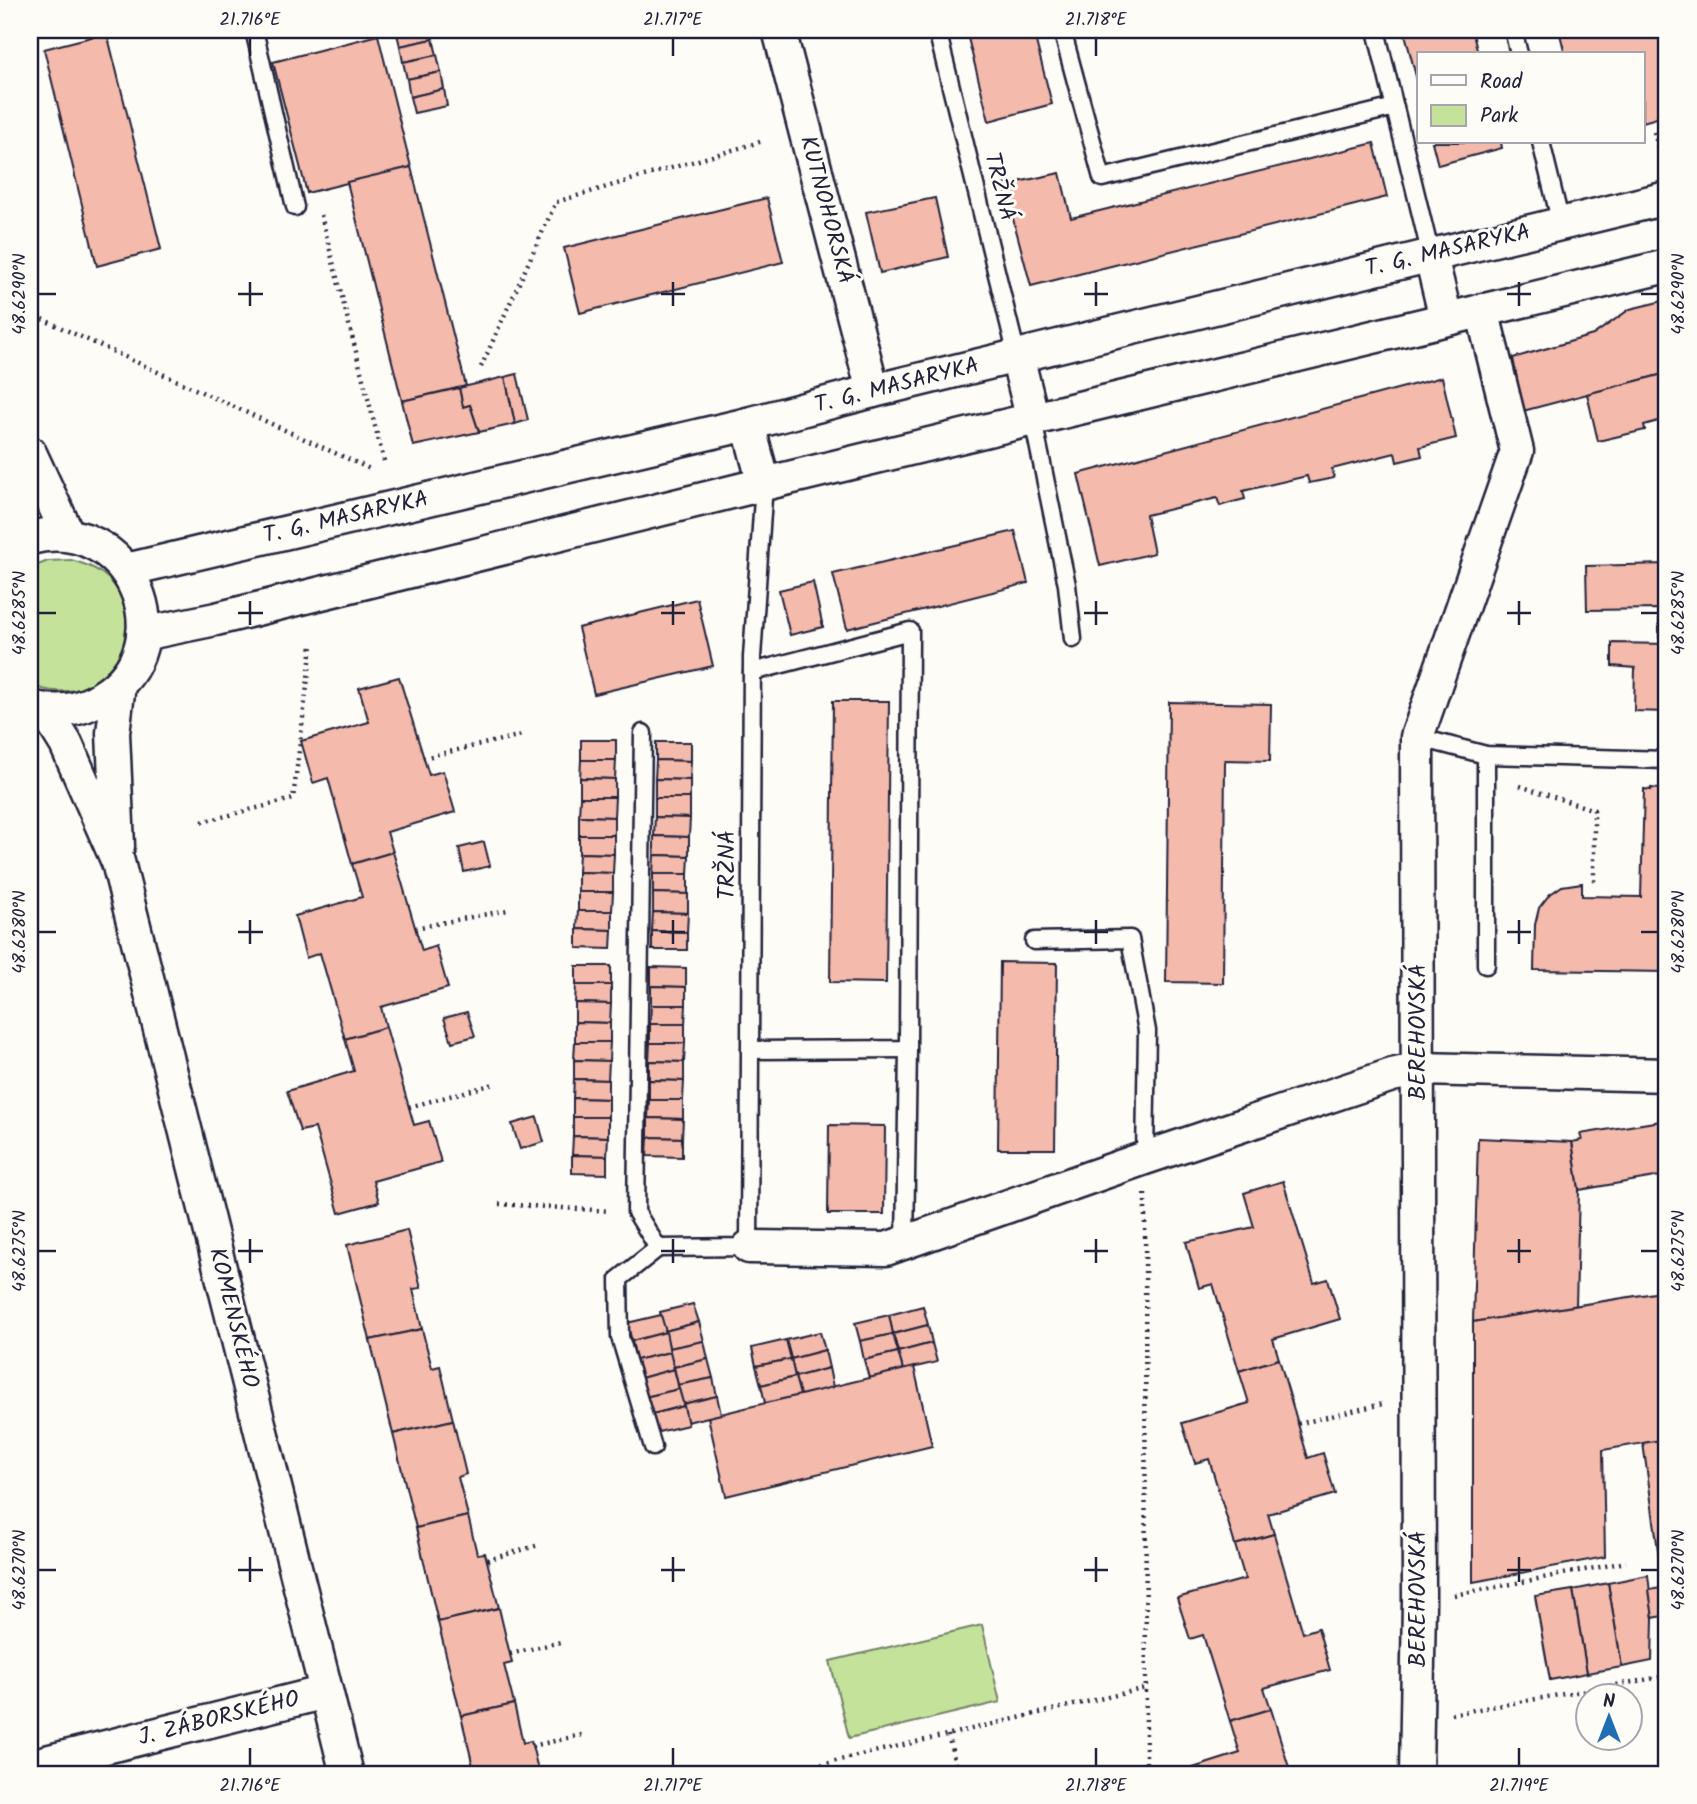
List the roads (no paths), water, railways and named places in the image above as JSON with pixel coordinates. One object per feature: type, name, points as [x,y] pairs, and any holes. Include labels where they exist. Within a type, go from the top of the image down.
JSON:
[{"type":"street","name":"KUTNOHORSKÁ","points":[[779,30],[873,391]]},
{"type":"street","name":"T. G. MASARYKA","points":[[126,570],[748,424],[873,391],[1561,224],[1666,186]]},
{"type":"street","points":[[1431,256],[1446,319]]},
{"type":"street","points":[[143,634],[216,619],[1667,266]]},
{"type":"street","name":"BEREHOVSKÁ","points":[[1416,1774],[1419,1602],[1418,737],[1517,451],[1482,310]]},
{"type":"street","points":[[1017,356],[1033,420]]},
{"type":"street","points":[[748,424],[764,484]]},
{"type":"street","points":[[30,453],[68,535]]},
{"type":"street","points":[[30,538],[68,535],[101,547],[115,557],[126,570],[137,590],[143,612],[143,634],[139,652],[131,669],[119,684],[109,693],[72,710],[37,708]]},
{"type":"street","name":"KOMENSKÉHO","points":[[118,862],[113,733],[119,684]]},
{"type":"street","name":"KOMENSKÉHO","points":[[37,708],[66,744],[118,862],[347,1774]]},
{"type":"street","points":[[749,1247],[886,1250],[1145,1158],[1392,1075],[1420,1069],[1667,1075]]},
{"type":"street","name":"J. ZÁBORSKÉHO","points":[[30,1766],[326,1692]]},
{"type":"lane","points":[[254,30],[295,207]]},
{"type":"lane","name":"TRŽNÁ","points":[[937,30],[1017,356]]},
{"type":"lane","points":[[1062,30],[1102,178],[1395,107]]},
{"type":"lane","points":[[1376,30],[1431,256]]},
{"type":"lane","points":[[1513,30],[1518,52]]},
{"type":"lane","points":[[1541,144],[1561,224]]},
{"type":"lane","points":[[1033,420],[1067,585],[1073,639]]},
{"type":"lane","name":"TRŽNÁ","points":[[749,1247],[752,672],[764,484]]},
{"type":"lane","points":[[752,672],[910,631],[905,1243]]},
{"type":"lane","points":[[643,733],[636,1212],[657,1248]]},
{"type":"lane","points":[[1418,737],[1486,755],[1667,760]]},
{"type":"lane","points":[[1486,755],[1486,965]]},
{"type":"lane","points":[[1034,941],[1130,939],[1147,1031],[1145,1158]]},
{"type":"lane","points":[[750,1050],[908,1049]]},
{"type":"lane","points":[[653,1447],[620,1337],[620,1279],[657,1248],[749,1247]]}]
